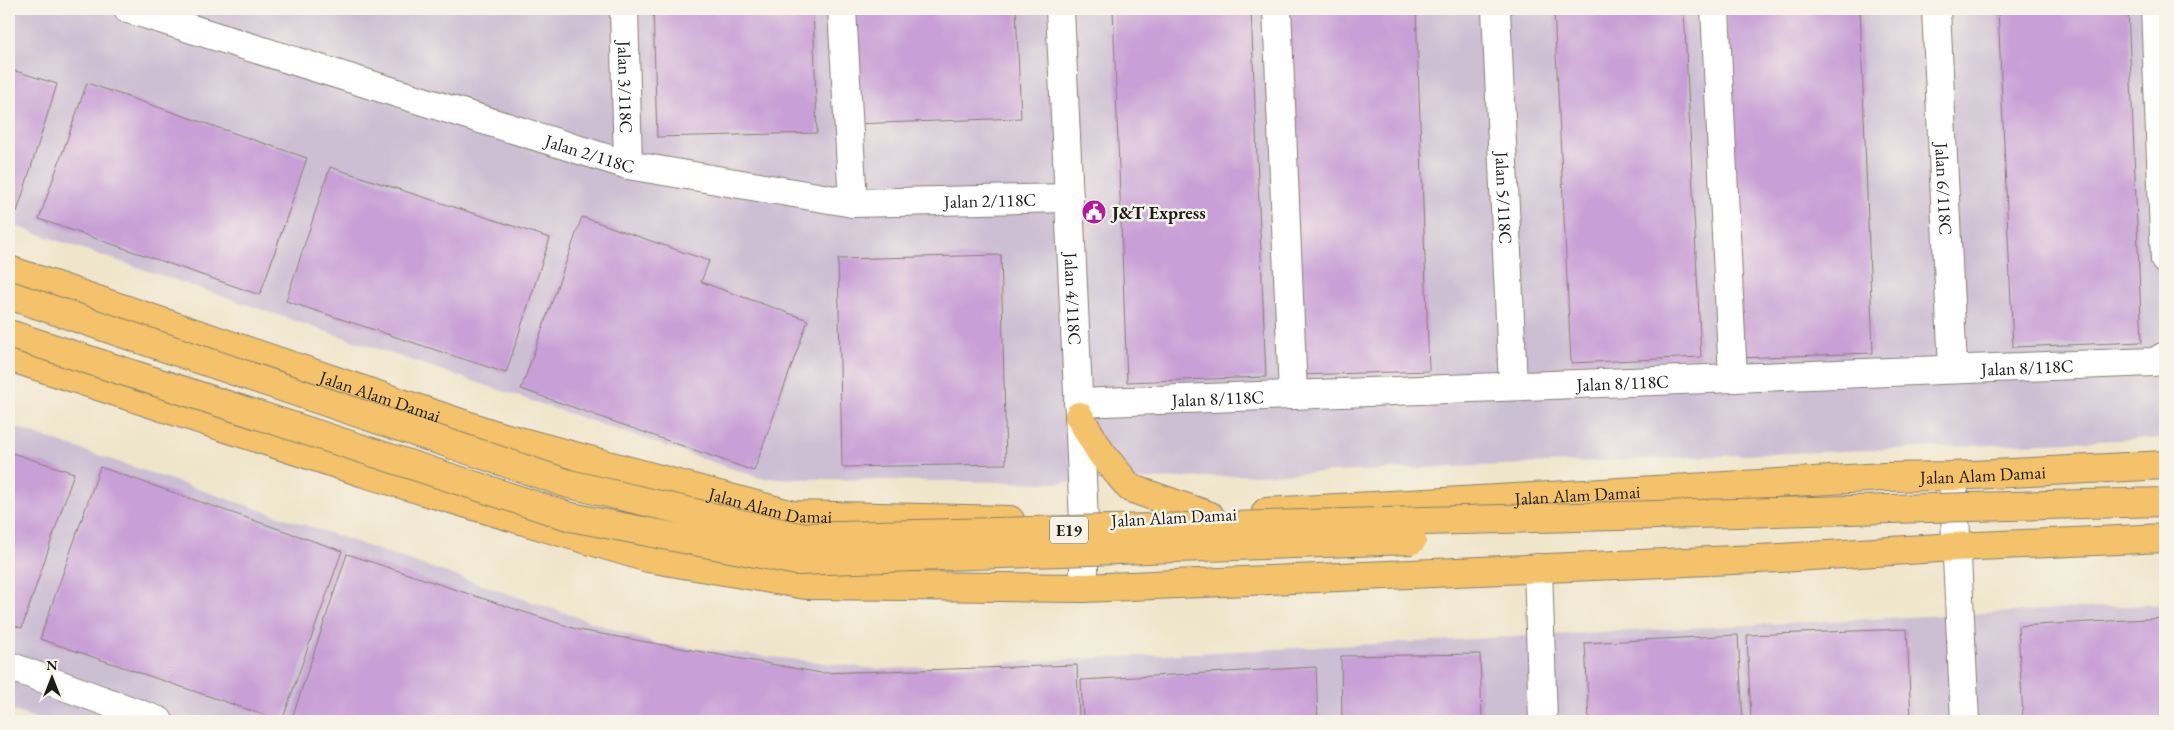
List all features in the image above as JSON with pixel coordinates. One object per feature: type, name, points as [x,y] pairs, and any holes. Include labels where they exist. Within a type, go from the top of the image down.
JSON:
[{"type":"main road","name":"Jalan Alam Damai","points":[[9,270],[496,435],[793,515],[1084,521],[1210,516],[1770,483],[2165,465]]},
{"type":"main road","name":"E19","points":[[9,295],[569,484],[799,537],[2165,502]]},
{"type":"main road","name":"E19","points":[[9,334],[571,517],[797,561],[2165,516]]},
{"type":"main road","points":[[9,357],[364,473],[648,558],[806,585],[1084,588],[1780,558],[1955,547],[2165,538]]},
{"type":"main road","points":[[1078,410],[1101,453],[1130,488],[1210,516]]},
{"type":"street","name":"Jalan 2/118C","points":[[128,9],[628,165],[853,203],[1069,198]]},
{"type":"street","name":"Jalan 3/118C","points":[[624,9],[628,165]]},
{"type":"street","points":[[842,9],[853,203]]},
{"type":"street","name":"Jalan 4/118C","points":[[1060,9],[1084,521],[1084,588]]},
{"type":"street","points":[[1277,9],[1292,394]]},
{"type":"street","name":"Jalan 5/118C","points":[[1496,9],[1514,386]]},
{"type":"street","points":[[1715,9],[1733,378]]},
{"type":"street","name":"Jalan 6/118C","points":[[1936,9],[1953,369]]},
{"type":"street","points":[[2155,9],[2165,260]]},
{"type":"street","name":"Jalan 8/118C","points":[[1078,410],[1292,394],[2154,362],[2165,356]]},
{"type":"street","points":[[1953,476],[1965,721]]},
{"type":"street","points":[[1538,568],[1543,721]]},
{"type":"street","points":[[9,666],[158,721]]},
{"type":"shaded area","points":[[9,9],[2165,9],[2165,438],[1057,483],[760,478],[9,224]]},
{"type":"shaded area","points":[[9,425],[657,644],[878,669],[2165,604],[2165,721],[43,721],[9,709]]},
{"type":"building","points":[[653,9],[813,9],[817,133],[657,137]]},
{"type":"building","points":[[849,9],[1016,9],[1021,118],[853,124]]},
{"type":"building","points":[[1113,9],[1251,9],[1266,377],[1127,382]]},
{"type":"building","points":[[1285,9],[1416,9],[1429,371],[1298,375]]},
{"type":"building","points":[[1554,9],[1684,9],[1701,357],[1571,363]]},
{"type":"building","points":[[1726,9],[1860,9],[1873,353],[1738,358]]},
{"type":"building","points":[[1998,9],[2128,9],[2142,342],[2013,347]]},
{"type":"building","points":[[9,69],[57,84],[17,212],[9,209]]},
{"type":"building","points":[[87,83],[307,158],[260,295],[39,219]]},
{"type":"building","points":[[330,167],[550,238],[506,373],[286,301]]},
{"type":"building","points":[[582,217],[709,261],[701,282],[808,320],[754,471],[521,389]]},
{"type":"building","points":[[1001,255],[1006,464],[842,467],[838,259]]},
{"type":"building","points":[[9,452],[74,473],[22,628],[9,624]]},
{"type":"building","points":[[100,467],[342,551],[282,721],[40,639]]},
{"type":"building","points":[[347,554],[579,630],[821,673],[1077,665],[1079,721],[291,721]]},
{"type":"building","points":[[2165,618],[2165,721],[2023,721],[2018,626]]},
{"type":"building","points":[[1907,629],[1911,721],[1751,721],[1747,635]]},
{"type":"building","points":[[1738,635],[1743,721],[1589,721],[1585,643]]},
{"type":"building","points":[[1480,654],[1482,721],[1342,721],[1341,656]]},
{"type":"building","points":[[1316,667],[1318,721],[1083,721],[1081,680]]},
{"type":"place","name":"J&T Express","points":[[1094,212]]}]
